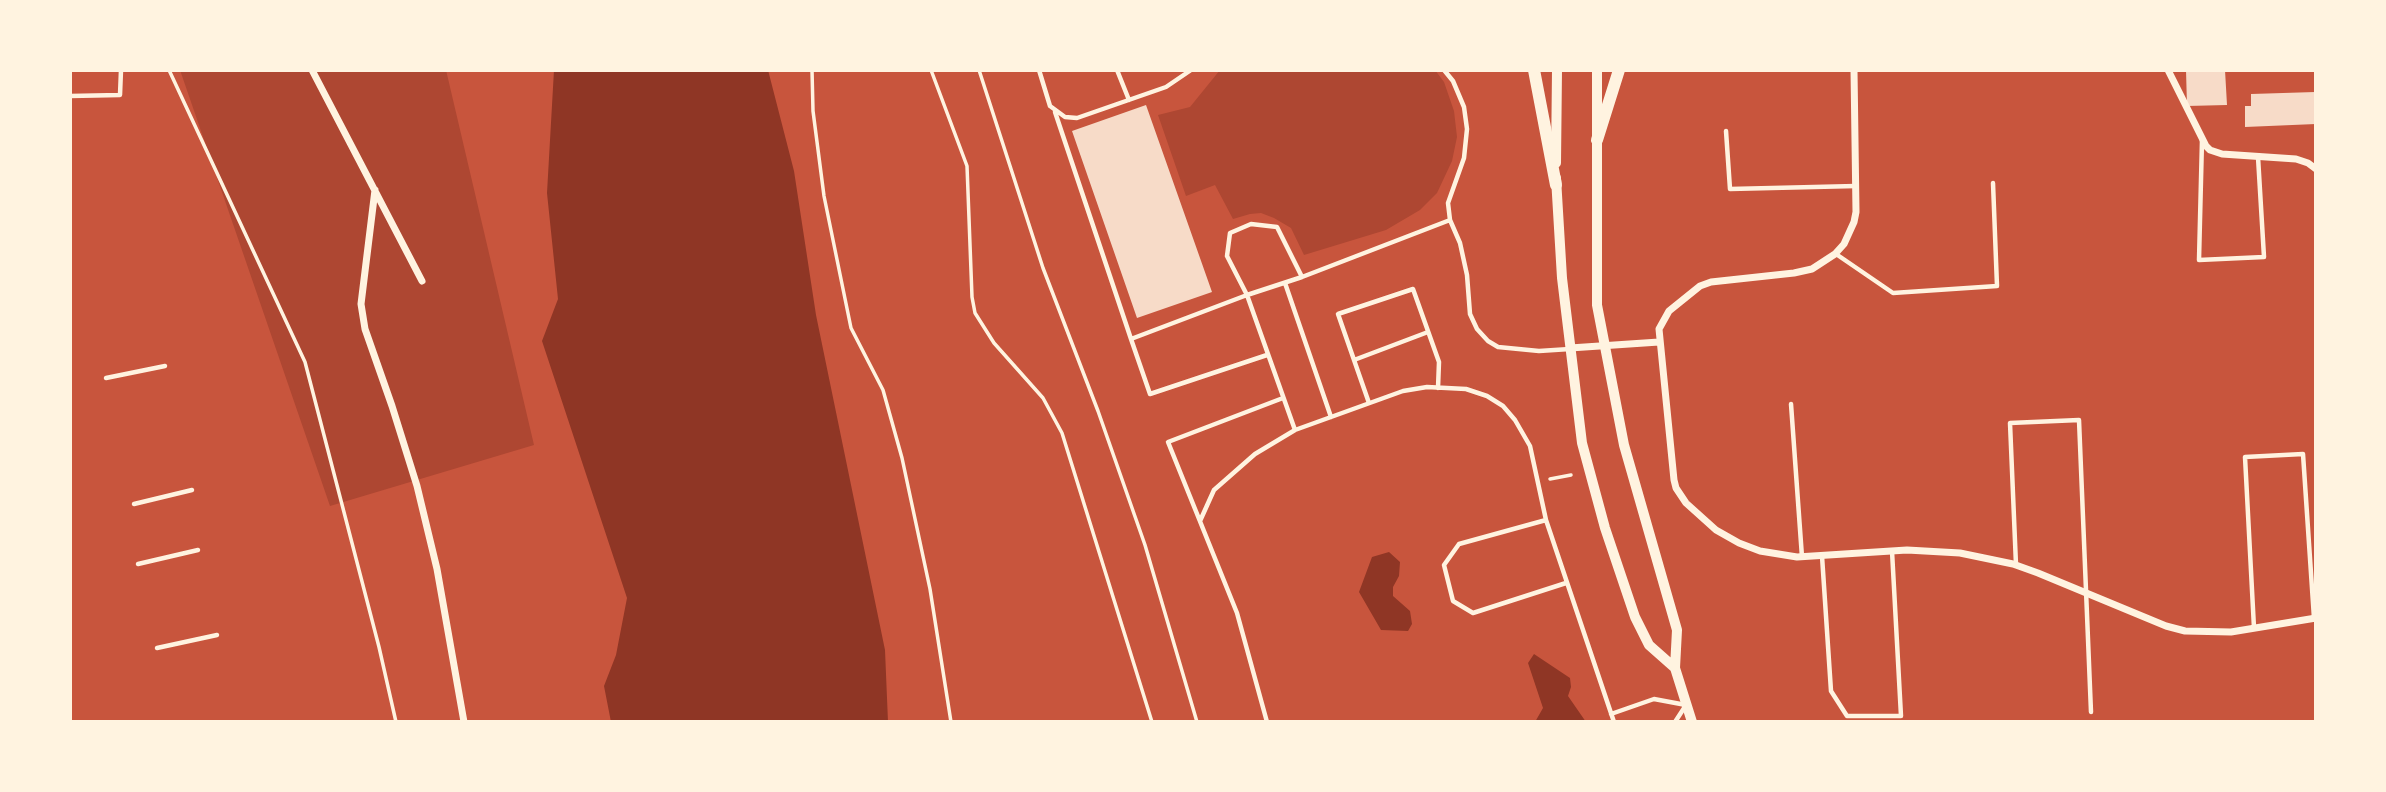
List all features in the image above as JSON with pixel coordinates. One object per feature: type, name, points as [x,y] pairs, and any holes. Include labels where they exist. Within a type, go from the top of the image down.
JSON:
[{"type":"main road","points":[[1534,70],[1556,185]]},
{"type":"main road","points":[[1597,140],[1619,70]]},
{"type":"street","points":[[312,70],[422,281]]},
{"type":"street","points":[[1557,70],[1556,185],[1562,278],[1582,443],[1605,528],[1635,617],[1649,645],[1675,668]]},
{"type":"street","points":[[1597,70],[1596,288],[1604,347],[1624,445],[1677,629],[1675,668],[1692,722]]},
{"type":"street","points":[[1854,70],[1857,186],[1854,222],[1844,244],[1821,265],[1803,271],[1712,282],[1700,286],[1664,316],[1659,329],[1659,342],[1674,480],[1679,494],[1705,522],[1740,543],[1760,551],[1802,557],[1892,550],[1960,553],[2015,565],[2166,626],[2185,631],[2219,634],[2315,618]]},
{"type":"street","points":[[2168,70],[2206,146],[2216,152],[2296,159],[2316,169]]},
{"type":"street","points":[[375,190],[361,304],[365,329],[417,486],[437,569],[464,722]]},
{"type":"street","points":[[1570,348],[1659,342]]},
{"type":"lane","points":[[70,96],[120,95],[121,70]]},
{"type":"lane","points":[[1039,70],[1150,394],[1267,355]]},
{"type":"lane","points":[[1118,70],[1129,100]]},
{"type":"lane","points":[[1177,70],[1180,79]]},
{"type":"lane","points":[[1055,112],[1065,117],[1077,118],[1166,87],[1191,70]]},
{"type":"lane","points":[[1444,70],[1453,81],[1464,107],[1467,129],[1464,158],[1448,204],[1450,220],[1460,243],[1467,275],[1470,314],[1477,329],[1498,347],[1539,351],[1570,348]]},
{"type":"lane","points":[[1726,131],[1730,190],[1857,186]]},
{"type":"lane","points":[[2202,137],[2199,260],[2264,257],[2258,156]]},
{"type":"lane","points":[[1835,254],[1893,293],[1997,286],[1993,183]]},
{"type":"lane","points":[[1131,339],[1450,220]]},
{"type":"lane","points":[[1295,430],[1247,296],[1227,256],[1230,233],[1251,224],[1277,227],[1302,277]]},
{"type":"lane","points":[[1285,283],[1331,417]]},
{"type":"lane","points":[[1369,403],[1338,314],[1412,289],[1439,362],[1438,387]]},
{"type":"lane","points":[[1354,360],[1428,332]]},
{"type":"lane","points":[[106,378],[165,366]]},
{"type":"lane","points":[[1200,521],[1214,491],[1255,454],[1295,430],[1403,391],[1438,387],[1466,389],[1487,396],[1503,406],[1515,420],[1530,446],[1546,520],[1614,722]]},
{"type":"lane","points":[[1267,722],[1237,613],[1167,442],[1283,398]]},
{"type":"lane","points":[[1791,404],[1802,557]]},
{"type":"lane","points":[[2015,565],[2010,422],[2079,420],[2091,712]]},
{"type":"lane","points":[[2254,628],[2245,457],[2303,454],[2315,618]]},
{"type":"lane","points":[[134,504],[192,490]]},
{"type":"lane","points":[[1546,520],[1459,544],[1444,565],[1454,601],[1473,613],[1566,583]]},
{"type":"lane","points":[[138,564],[198,550]]},
{"type":"lane","points":[[1822,556],[1831,691],[1847,716],[1901,716],[1892,550]]},
{"type":"lane","points":[[157,648],[217,635]]},
{"type":"lane","points":[[1611,715],[1654,699],[1686,705],[1675,722]]},
{"type":"path","points":[[169,70],[305,362],[396,722]]},
{"type":"path","points":[[812,70],[813,111],[824,196],[851,328],[883,390],[902,458],[930,589],[951,722]]},
{"type":"path","points":[[932,70],[967,166],[972,297],[975,313],[994,343],[1043,398],[1062,433],[1152,722]]},
{"type":"path","points":[[979,70],[1043,268],[1098,411],[1145,545],[1197,722]]},
{"type":"path","points":[[1550,479],[1571,475]]},
{"type":"shaded area","points":[[180,70],[446,70],[534,445],[330,506]]},
{"type":"shaded area","points":[[554,70],[768,70],[794,171],[816,315],[885,650],[888,722],[611,722],[604,686],[616,655],[627,598],[542,341],[558,299],[547,193]]},
{"type":"shaded area","points":[[1220,70],[1435,70],[1444,82],[1454,111],[1457,137],[1452,161],[1437,193],[1420,210],[1386,230],[1304,255],[1291,228],[1274,218],[1261,213],[1233,219],[1215,185],[1186,196],[1158,115],[1190,107]]},
{"type":"shaded area","points":[[1389,552],[1400,562],[1393,596],[1410,611],[1412,624],[1408,631],[1381,630],[1359,592],[1372,557]]},
{"type":"shaded area","points":[[1534,654],[1570,678],[1568,696],[1586,722],[1535,722],[1543,708],[1528,663]]},
{"type":"building","points":[[2186,70],[2225,70],[2227,105],[2187,106]]},
{"type":"building","points":[[2315,92],[2316,124],[2245,127],[2245,106],[2251,106],[2251,94]]},
{"type":"building","points":[[1146,105],[1212,292],[1137,318],[1072,131]]}]
